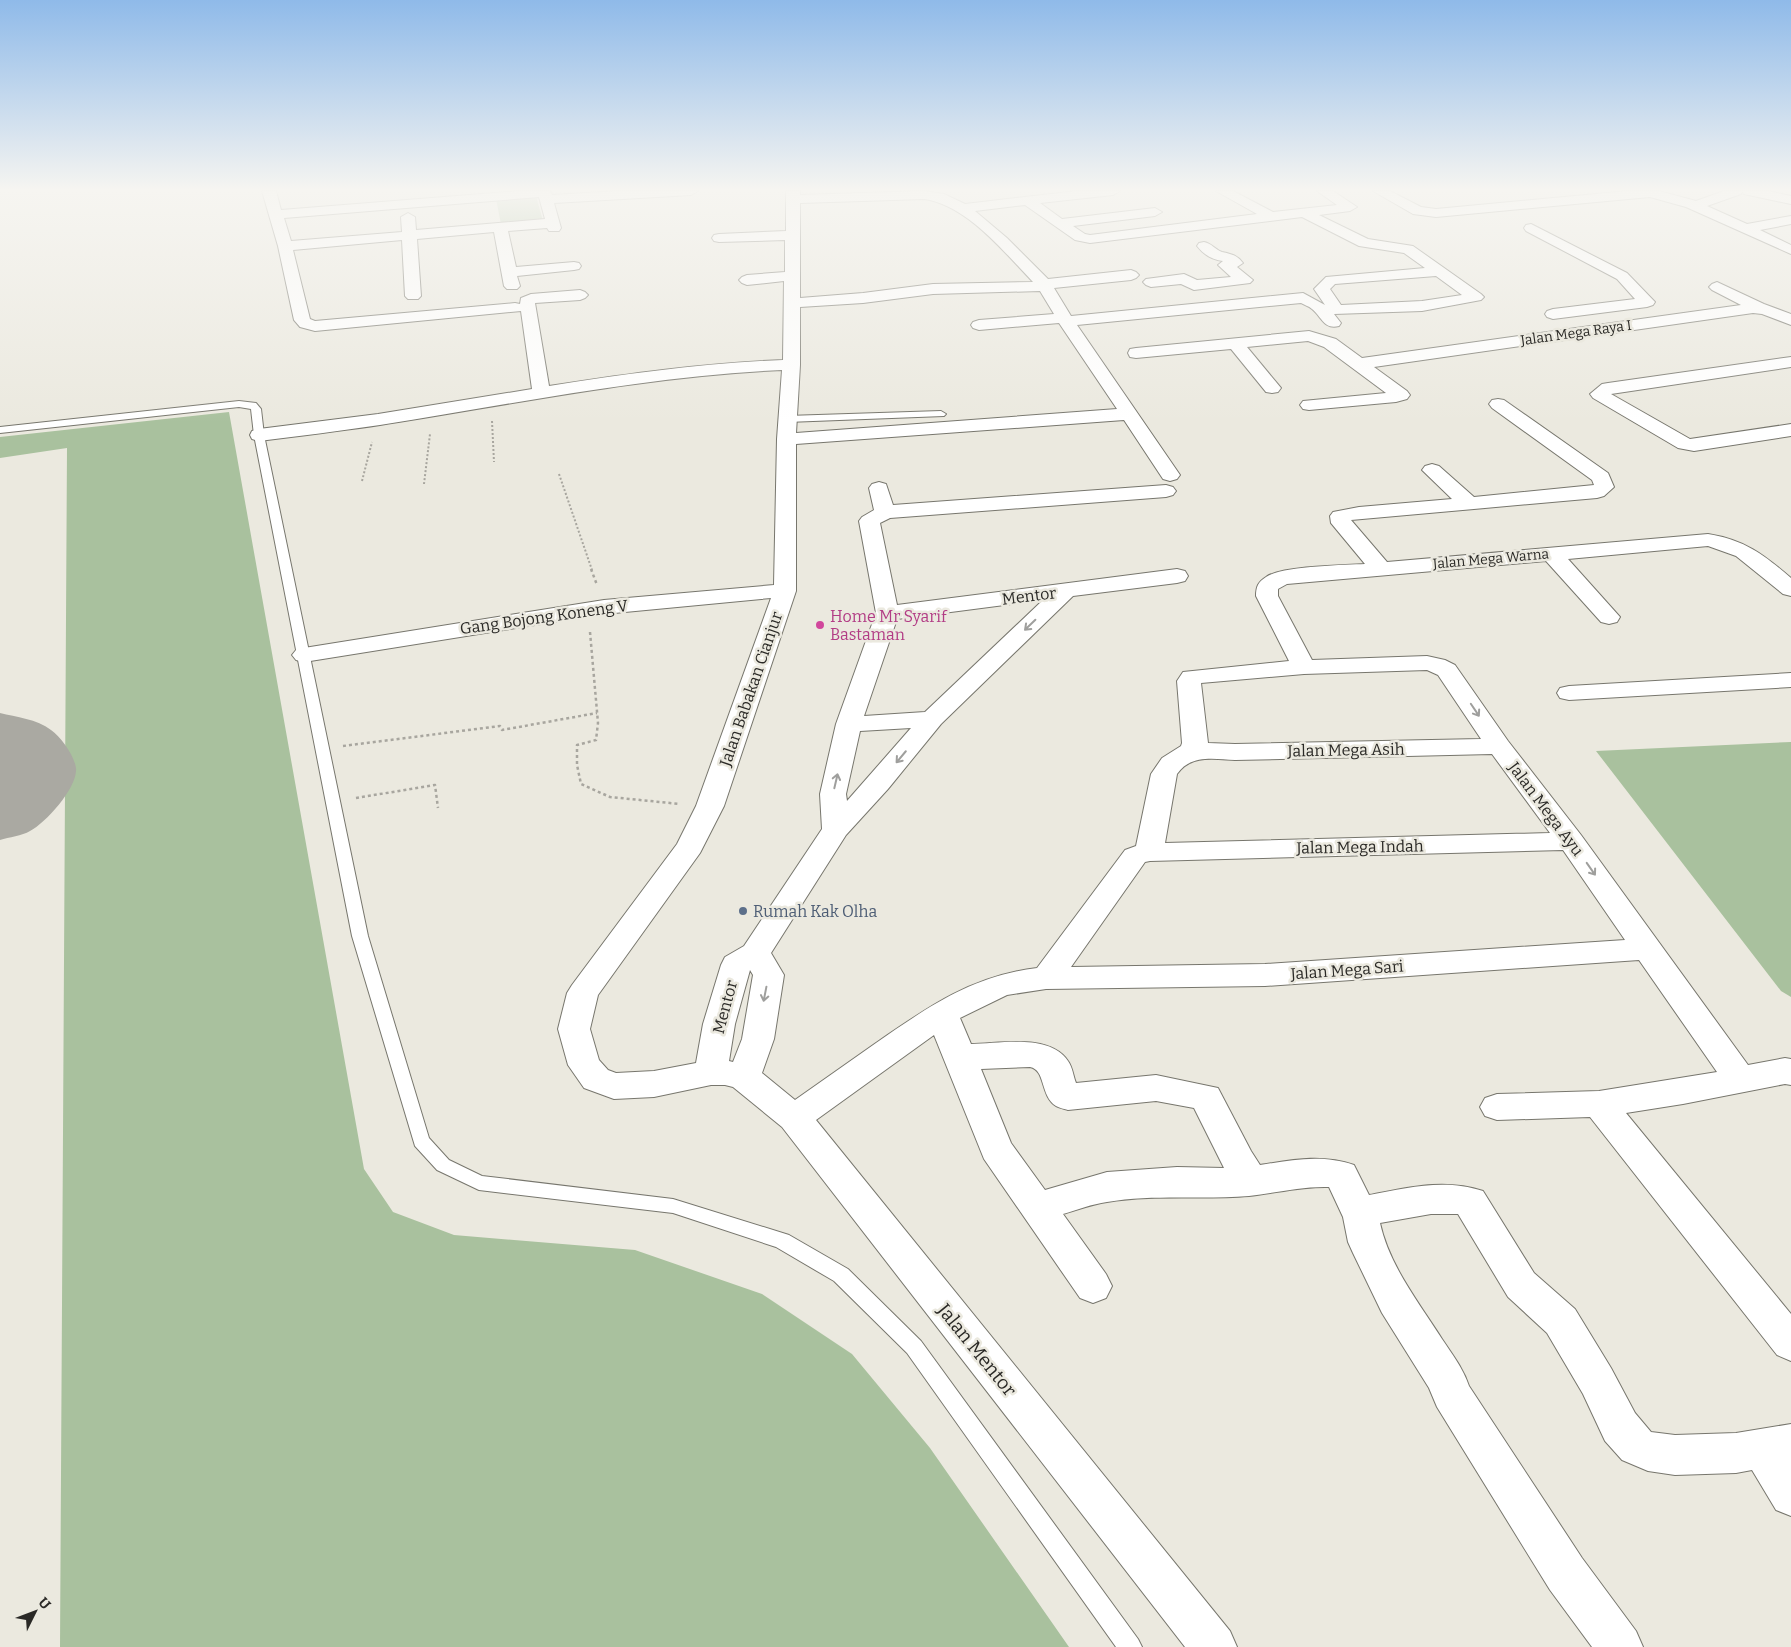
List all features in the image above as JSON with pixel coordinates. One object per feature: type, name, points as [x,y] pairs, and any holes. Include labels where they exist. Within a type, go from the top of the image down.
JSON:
[{"type":"street","points":[[291,268],[302,320],[306,324],[315,326],[515,308]]},
{"type":"street","points":[[412,268],[414,296]]},
{"type":"street","points":[[508,268],[510,279],[565,268]]},
{"type":"street","name":"Jalan Babakan Cianjur","points":[[704,1076],[614,1086],[596,1079],[584,1065],[574,1029],[583,993],[690,847],[698,805],[785,591],[787,429],[791,365],[792,268]]},
{"type":"street","points":[[836,829],[833,794],[849,724],[887,613],[868,521],[885,512],[1168,483],[1129,414],[1064,320],[1044,285],[1028,268]]},
{"type":"street","points":[[1123,268],[1132,275]]},
{"type":"street","points":[[1151,282],[1184,278],[1194,285],[1245,280],[1229,268]]},
{"type":"street","points":[[1435,268],[1440,271],[1476,297],[1422,306],[1337,310],[1322,289],[1331,280],[1440,271]]},
{"type":"street","points":[[1608,268],[1622,276],[1647,302],[1680,318]]},
{"type":"street","points":[[792,303],[853,299],[933,289],[1044,285],[1140,275],[1169,292],[1164,294],[1184,310]]},
{"type":"street","points":[[747,280],[792,276]]},
{"type":"street","points":[[1717,286],[1759,308]]},
{"type":"street","points":[[541,392],[527,301],[531,299],[580,295]]},
{"type":"street","points":[[979,325],[1184,310],[1303,298],[1316,305],[1337,326],[1346,332]]},
{"type":"street","points":[[1553,314],[1647,302]]},
{"type":"street","name":"Jalan Mega Raya I","points":[[1367,363],[1759,308],[1791,320]]},
{"type":"street","points":[[1136,354],[1309,336],[1324,340],[1367,363],[1400,395],[1396,397],[1309,405]]},
{"type":"street","points":[[1236,344],[1272,388]]},
{"type":"street","points":[[1357,344],[1367,363]]},
{"type":"street","points":[[1791,362],[1608,388],[1600,394],[1685,444],[1694,446],[1791,430]]},
{"type":"street","points":[[259,435],[378,420],[626,379],[741,367],[791,365]]},
{"type":"street","points":[[1382,569],[1341,523],[1340,516],[1597,492],[1604,487],[1601,477],[1498,404]]},
{"type":"street","points":[[787,429],[1129,414]]},
{"type":"street","points":[[1432,470],[1469,503]]},
{"type":"street","points":[[879,488],[885,512]]},
{"type":"street","name":"Jalan Mega Warna","points":[[1304,667],[1267,596],[1267,587],[1275,580],[1287,577],[1708,540],[1726,542],[1743,550],[1791,589]]},
{"type":"street","points":[[1552,554],[1609,618]]},
{"type":"street","points":[[1065,591],[1177,576]]},
{"type":"street","name":"Gang Bojong Koneng V","points":[[304,655],[596,608],[755,592],[785,591]]},
{"type":"street","name":"Mentor","points":[[887,613],[1065,591]]},
{"type":"street","name":"Mentor","points":[[704,1076],[736,965],[755,953],[836,829],[879,783],[932,719],[1065,591]]},
{"type":"street","name":"Jalan Mega Ayu","points":[[1304,667],[1427,663],[1437,664],[1447,670],[1499,746],[1571,841],[1740,1079]]},
{"type":"street","points":[[1046,978],[1135,856],[1149,852],[1164,774],[1171,764],[1193,750],[1195,742],[1189,681],[1192,677],[1304,667]]},
{"type":"street","points":[[1569,693],[1791,680]]},
{"type":"street","points":[[849,724],[932,719]]},
{"type":"street","name":"Jalan Mega Asih","points":[[1193,750],[1235,752],[1499,746]]},
{"type":"street","name":"Jalan Mega Indah","points":[[1149,852],[1571,841]]},
{"type":"street","name":"Jalan Mega Sari","points":[[794,1118],[942,1013],[996,987],[1013,982],[1046,978],[1265,975],[1647,949]]},
{"type":"street","points":[[704,1076],[758,1039],[769,975],[755,953]]},
{"type":"street","points":[[942,1013],[996,1149],[1093,1286]]},
{"type":"street","points":[[959,1057],[1030,1055],[1046,1058],[1056,1070],[1059,1087],[1068,1097],[1156,1088],[1206,1097],[1238,1161],[1251,1181]]},
{"type":"street","points":[[1497,1107],[1599,1104],[1785,1071],[1791,1072]]},
{"type":"street","name":"Jalan Mentor","points":[[704,1076],[794,1118],[1214,1647]]},
{"type":"street","points":[[1599,1104],[1791,1343]]},
{"type":"street","points":[[1036,1207],[1107,1187],[1176,1182],[1217,1184],[1302,1174],[1333,1173],[1341,1175],[1359,1212],[1366,1242],[1396,1301],[1447,1381],[1451,1394],[1566,1574],[1620,1647]]},
{"type":"street","points":[[1359,1212],[1440,1199],[1461,1198],[1470,1202],[1521,1285],[1562,1321],[1597,1381],[1620,1427],[1637,1446],[1648,1451],[1676,1455],[1736,1453],[1776,1446],[1791,1495]]},
{"type":"lane","points":[[0,430],[238,404],[253,405],[256,409],[259,435],[360,936],[421,1141],[443,1165],[479,1183],[673,1206],[782,1241],[841,1275],[914,1347],[1130,1647]]},
{"type":"lane","points":[[787,429],[941,414]]},
{"type":"path","points":[[490,400],[494,462]]},
{"type":"path","points":[[424,484],[432,411]]},
{"type":"path","points":[[362,481],[378,420]]},
{"type":"path","points":[[559,474],[596,608],[596,740],[578,745],[576,765],[581,784],[610,797],[698,805]]},
{"type":"path","points":[[323,750],[392,738],[500,726],[502,730],[597,712]]},
{"type":"path","points":[[333,802],[435,785],[438,808]]},
{"type":"green space","points":[[229,412],[364,1169],[393,1212],[454,1235],[635,1250],[762,1294],[852,1354],[930,1448],[1069,1647],[60,1647],[67,448],[0,458],[0,437]]},
{"type":"green space","points":[[1791,742],[1791,997],[1781,991],[1596,751]]},
{"type":"taxiway","points":[[0,736],[16,741],[24,746],[34,759],[36,768],[36,776],[28,791],[0,814]]},
{"type":"place","name":"Home Mr Syarif Bastaman","points":[[820,625]]},
{"type":"place","name":"Rumah Kak Olha","points":[[743,911]]}]
